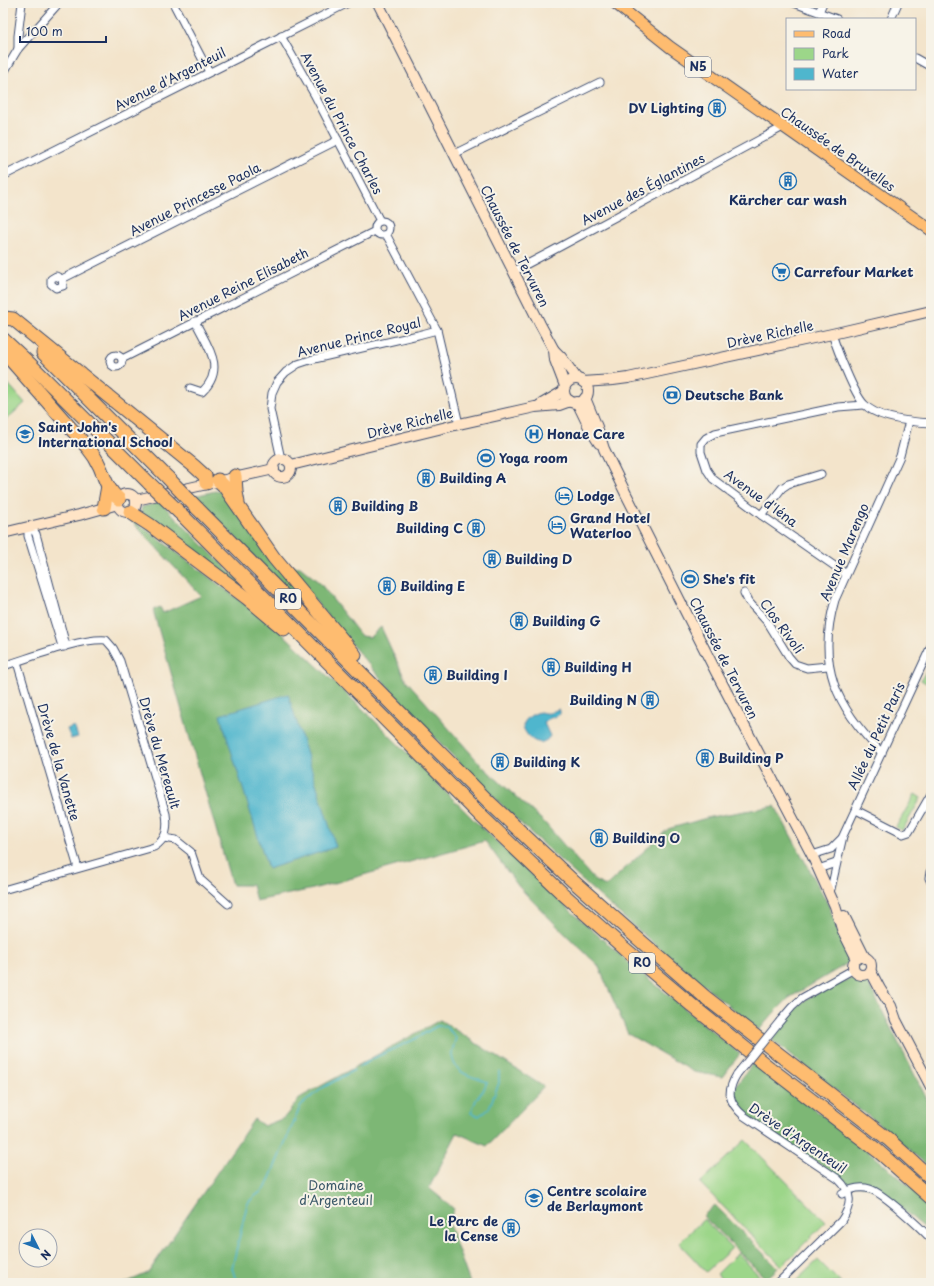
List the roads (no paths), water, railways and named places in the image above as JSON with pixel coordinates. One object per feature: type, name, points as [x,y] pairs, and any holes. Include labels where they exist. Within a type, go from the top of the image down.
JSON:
[{"type":"highway","name":"R0","points":[[4,317],[43,353],[500,812],[573,881],[723,1011],[888,1139],[931,1178]]},
{"type":"highway","points":[[4,317],[13,319],[212,482],[224,486],[274,558],[373,677],[378,690]]},
{"type":"highway","name":"R0","points":[[3,339],[32,365],[473,809],[562,893],[695,1008],[878,1151],[931,1198]]},
{"type":"highway","points":[[3,351],[88,448],[99,465],[108,486],[119,502]]},
{"type":"highway","points":[[236,476],[236,492],[240,508]]},
{"type":"highway","points":[[104,508],[108,486]]},
{"type":"highway","points":[[133,506],[150,525],[247,598],[306,648],[323,657]]},
{"type":"main road","name":"Chaussée de Tervuren","points":[[378,3],[554,350],[580,381]]},
{"type":"main road","name":"Chaussée de Bruxelles","points":[[615,3],[670,47],[931,230]]},
{"type":"main road","name":"Drève Richelle","points":[[580,381],[613,380],[832,334],[931,311]]},
{"type":"main road","name":"Chaussée de Tervuren","points":[[554,350],[555,360],[564,388]]},
{"type":"main road","name":"Drève Richelle","points":[[291,465],[459,424],[535,407],[549,406],[580,398],[613,380]]},
{"type":"main road","points":[[580,381],[586,385],[580,398],[567,398],[564,388],[568,382],[580,381]]},
{"type":"main road","name":"Drève Richelle","points":[[535,407],[564,388]]},
{"type":"main road","name":"Chaussée de Tervuren","points":[[580,398],[590,429],[604,448],[716,672],[812,855],[823,878],[828,893],[836,906],[842,929],[858,962]]},
{"type":"main road","points":[[281,459],[288,461],[291,465],[290,472],[285,476],[276,474],[274,464],[277,461],[281,459]]},
{"type":"main road","points":[[119,502],[123,511],[133,506],[212,482],[274,469]]},
{"type":"main road","points":[[3,532],[104,508],[119,502],[122,496],[126,494],[134,496],[133,506]]},
{"type":"main road","name":"Chaussée de Tervuren","points":[[823,878],[831,889],[858,962]]},
{"type":"main road","points":[[868,972],[858,974],[858,962],[870,962],[868,972],[891,1006],[896,1020],[931,1088]]},
{"type":"street","points":[[18,49],[22,3]]},
{"type":"street","points":[[3,74],[18,49],[59,3]]},
{"type":"street","points":[[173,3],[209,72]]},
{"type":"street","name":"Avenue d'Argenteuil","points":[[3,176],[348,3]]},
{"type":"street","points":[[794,3],[834,18]]},
{"type":"street","points":[[819,12],[823,3]]},
{"type":"street","points":[[891,18],[898,3]]},
{"type":"street","name":"Avenue du Prince Charles","points":[[281,36],[314,94],[380,221]]},
{"type":"street","points":[[916,59],[931,67]]},
{"type":"street","points":[[454,154],[600,82]]},
{"type":"street","name":"Avenue des Églantines","points":[[514,271],[783,127]]},
{"type":"street","name":"Avenue Princesse Paola","points":[[62,278],[338,140]]},
{"type":"street","points":[[380,221],[385,221],[388,224],[389,229],[386,234],[381,235],[375,231],[376,224],[380,221]]},
{"type":"street","name":"Avenue Reine Elisabeth","points":[[122,359],[375,231]]},
{"type":"street","points":[[386,234],[437,330],[459,424]]},
{"type":"street","points":[[190,388],[202,392],[213,376],[215,366],[213,357],[195,321]]},
{"type":"street","name":"Avenue Prince Royal","points":[[281,459],[270,408],[274,387],[286,372],[298,364],[310,360],[437,330]]},
{"type":"street","points":[[832,334],[857,394],[864,404],[877,413],[909,421],[931,423]]},
{"type":"street","name":"Avenue d'Iéna","points":[[846,574],[718,482],[706,470],[701,452],[701,444],[706,438],[715,433],[838,407],[864,404]]},
{"type":"street","name":"Avenue Marengo","points":[[882,753],[863,734],[841,701],[828,666],[828,637],[835,600],[900,456],[909,421]]},
{"type":"street","points":[[762,515],[782,488],[788,484],[821,474]]},
{"type":"street","points":[[32,526],[36,534],[65,642],[64,647]]},
{"type":"street","name":"Clos Rivoli","points":[[744,592],[748,601],[768,623],[795,664],[807,668],[828,666]]},
{"type":"street","name":"Drève du Mereault","points":[[3,666],[64,647],[96,639],[106,640],[113,648],[120,661],[166,814],[167,827],[164,838]]},
{"type":"street","name":"Allée du Petit Paris","points":[[831,889],[843,836],[931,646]]},
{"type":"street","name":"Drève de la Vanette","points":[[17,662],[78,868]]},
{"type":"street","points":[[856,810],[903,834],[909,832],[931,794]]},
{"type":"street","name":"Allée du Petit Paris","points":[[812,855],[831,849],[843,836]]},
{"type":"street","points":[[3,890],[150,849],[164,838],[176,840],[191,852],[200,879],[228,904]]},
{"type":"street","points":[[817,866],[825,868],[836,862]]},
{"type":"street","points":[[930,872],[929,878],[931,882]]},
{"type":"street","name":"Drève d'Argenteuil","points":[[778,1283],[841,1221],[847,1213],[849,1197],[845,1192],[844,1184],[838,1179],[736,1110],[731,1102],[731,1084],[737,1074],[792,1007],[802,998],[858,962]]},
{"type":"street","points":[[845,1192],[857,1188],[869,1189],[882,1196],[931,1239]]},
{"type":"water","points":[[288,694],[336,847],[268,869],[220,715]]},
{"type":"water","points":[[559,709],[560,714],[544,723],[550,736],[546,740],[542,742],[534,741],[527,735],[523,726],[529,717],[540,712],[548,713]]},
{"type":"water","points":[[74,726],[78,737],[71,739],[67,729]]},
{"type":"waterway","points":[[359,1067],[376,1057],[413,1040],[437,1026],[445,1026],[456,1037],[452,1054],[457,1067],[465,1074],[487,1082],[483,1091],[477,1098],[471,1112],[479,1116],[489,1108],[499,1083],[499,1071]]},
{"type":"waterway","points":[[237,1283],[232,1268],[247,1205],[251,1199],[266,1187],[301,1105],[324,1087],[354,1070]]},
{"type":"place","name":"DV Lighting","points":[[717,108]]},
{"type":"place","name":"Kärcher car wash","points":[[788,181]]},
{"type":"place","name":"Carrefour Market","points":[[781,272]]},
{"type":"place","name":"Deutsche Bank","points":[[672,395]]},
{"type":"place","name":"Saint John's International School","points":[[25,434]]},
{"type":"place","name":"Honae Care","points":[[534,434]]},
{"type":"place","name":"Yoga room","points":[[486,458]]},
{"type":"place","name":"Building A","points":[[426,478]]},
{"type":"place","name":"Lodge","points":[[564,496]]},
{"type":"place","name":"Building B","points":[[338,506]]},
{"type":"place","name":"Grand Hotel Waterloo","points":[[557,525]]},
{"type":"place","name":"Building C","points":[[476,528]]},
{"type":"place","name":"Building D","points":[[492,559]]},
{"type":"place","name":"She's fit","points":[[690,579]]},
{"type":"place","name":"Building E","points":[[387,586]]},
{"type":"place","name":"Building G","points":[[519,621]]},
{"type":"place","name":"Building H","points":[[551,667]]},
{"type":"place","name":"Building I","points":[[433,675]]},
{"type":"place","name":"Building N","points":[[650,700]]},
{"type":"place","name":"Building P","points":[[705,758]]},
{"type":"place","name":"Building K","points":[[500,762]]},
{"type":"place","name":"Building O","points":[[599,838]]},
{"type":"place","name":"Centre scolaire de Berlaymont","points":[[534,1198]]},
{"type":"place","name":"Le Parc de la Cense","points":[[511,1228]]},
{"type":"park label","name":"Domaine d'Argenteuil","points":[[336,1192]]}]
